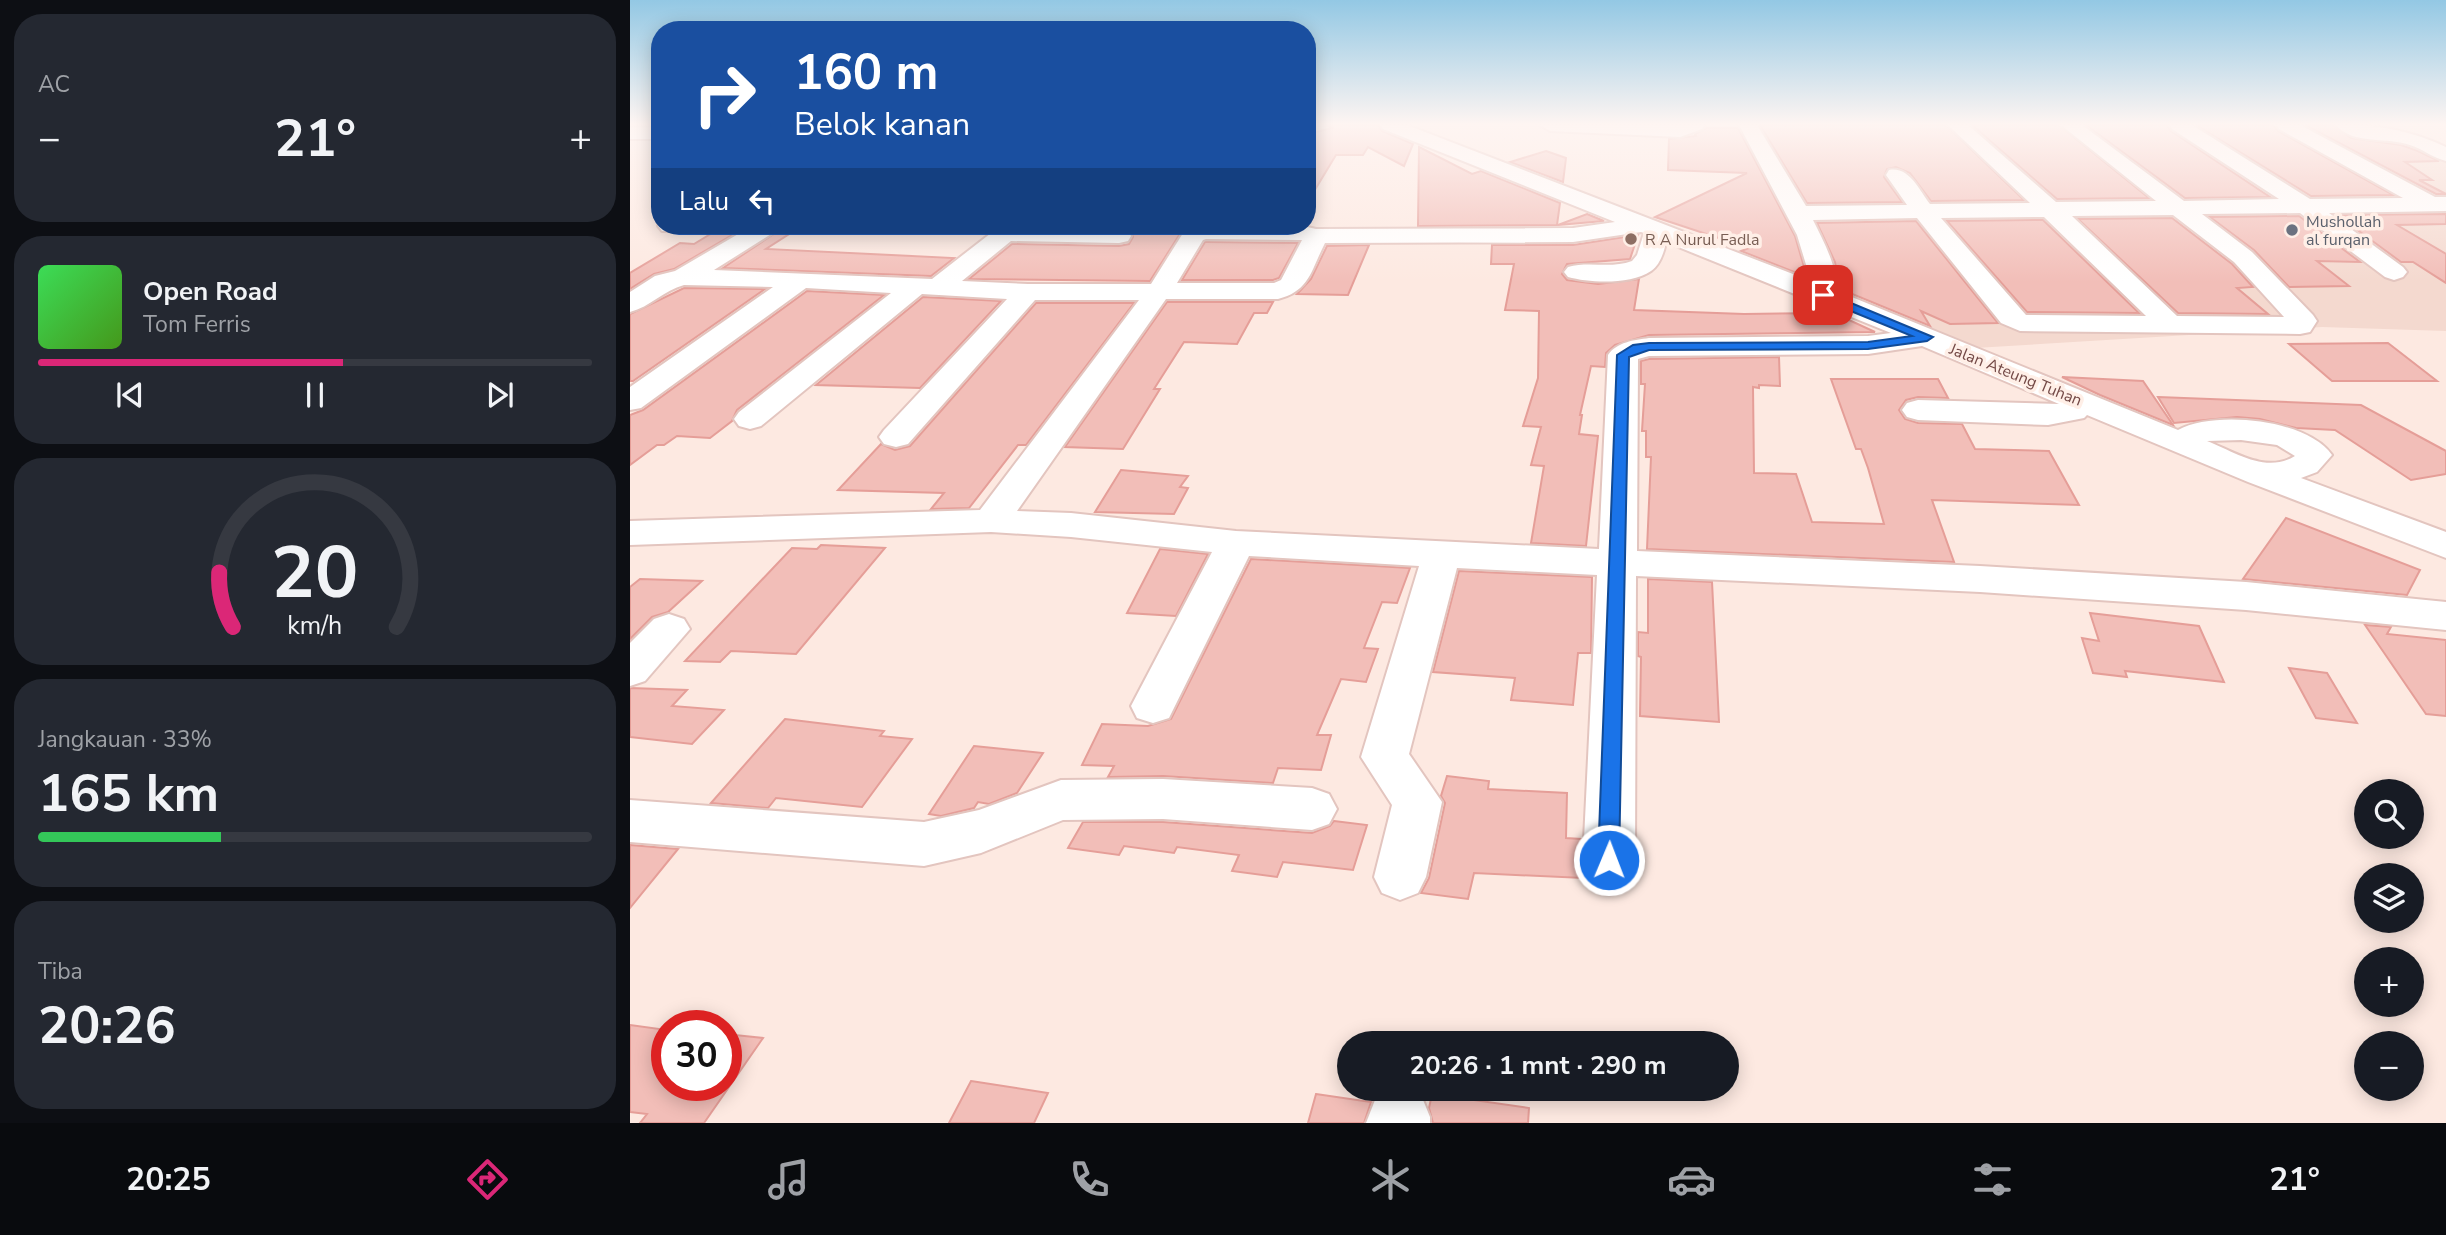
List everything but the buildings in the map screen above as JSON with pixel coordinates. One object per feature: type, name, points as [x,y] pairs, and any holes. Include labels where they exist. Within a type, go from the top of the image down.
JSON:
[{"type":"street","name":"Jalan Ateung Tuhan","points":[[1521,177],[1823,295],[2260,475],[2446,546]]},
{"type":"street","points":[[1778,177],[1798,213],[1825,277],[1823,295]]},
{"type":"street","points":[[1899,177],[1923,211],[2011,317],[2020,323],[2300,326],[2303,321],[2243,257],[2138,177]]},
{"type":"street","points":[[2014,177],[2105,259],[2170,325]]},
{"type":"street","points":[[2261,177],[2305,206],[2394,272]]},
{"type":"street","points":[[2385,177],[2441,207]]},
{"type":"street","points":[[1798,213],[2305,206],[2441,207]]},
{"type":"street","points":[[1312,235],[1573,235],[1648,228],[1648,260],[1641,268],[1618,272],[1577,272]]},
{"type":"street","points":[[684,277],[753,235]]},
{"type":"street","points":[[750,419],[926,287],[1004,235]]},
{"type":"street","points":[[1085,235],[1119,236]]},
{"type":"street","points":[[991,521],[1159,290],[1194,235]]},
{"type":"street","points":[[630,304],[664,282],[684,277],[1028,292],[1287,289],[1316,236]]},
{"type":"street","points":[[630,401],[800,280]]},
{"type":"street","points":[[896,437],[1028,292]]},
{"type":"street","points":[[1609,860],[1623,355],[1637,348],[1649,347],[1868,345],[1927,337]]},
{"type":"street","points":[[1918,410],[2048,415],[2073,411],[2082,401]]},
{"type":"street","points":[[2184,443],[2192,434],[2199,433],[2227,430],[2268,433],[2294,440],[2315,455],[2311,462],[2286,472],[2260,475]]},
{"type":"street","points":[[630,533],[991,521],[1071,526],[1237,543],[1441,555],[1980,579],[2193,593],[2446,616]]},
{"type":"street","points":[[1153,706],[1237,543]]},
{"type":"street","points":[[1400,877],[1417,802],[1385,757],[1441,555]]},
{"type":"street","points":[[630,670],[669,629]]},
{"type":"street","points":[[630,821],[924,844],[981,831],[1061,800],[1163,799],[1312,809]]},
{"type":"shaded area","points":[[1776,177],[2446,177],[2446,331],[2322,327],[1975,348],[1853,303]]},
{"type":"place","name":"Mushollah al furqan","points":[[2292,230]]},
{"type":"place","name":"R A Nurul Fadla","points":[[1631,239]]},
{"type":"route","points":[[1609,860],[1623,355],[1637,348],[1649,347],[1868,345],[1927,337],[1823,295]]}]
